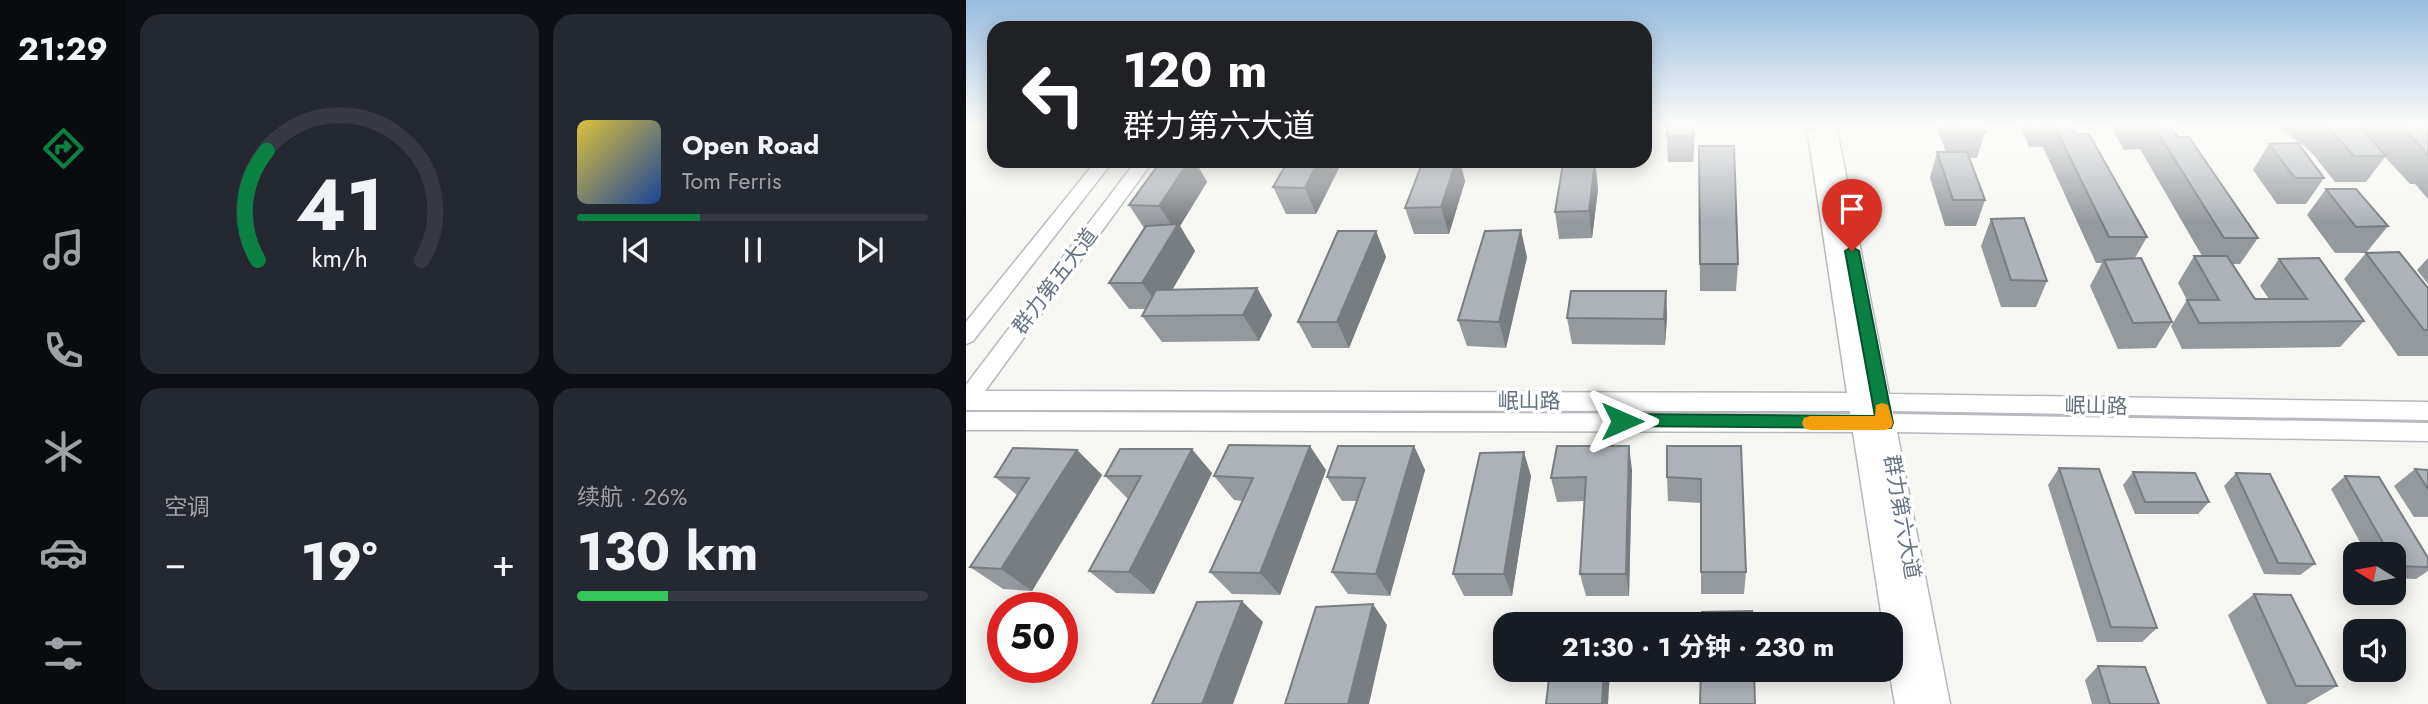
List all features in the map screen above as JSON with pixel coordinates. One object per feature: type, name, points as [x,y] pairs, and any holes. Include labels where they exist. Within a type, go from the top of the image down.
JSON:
[{"type":"main road","name":"群力第六大道","points":[[1821,158],[1872,413],[1936,704]]},
{"type":"main road","name":"群力第六大道","points":[[1833,158],[1872,413],[1909,704]]},
{"type":"main road","name":"群力第五大道","points":[[966,336],[1099,168]]},
{"type":"main road","name":"群力第五大道","points":[[966,400],[1140,168]]},
{"type":"main road","name":"岷山路","points":[[966,400],[1872,413],[2428,432]]},
{"type":"main road","name":"岷山路","points":[[966,421],[2428,411]]},
{"type":"building","points":[[1699,158],[1734,158],[1738,264],[1700,264]]},
{"type":"building","points":[[1939,158],[1969,158],[1985,200],[1953,200]]},
{"type":"building","points":[[2070,158],[2102,158],[2147,237],[2109,237]]},
{"type":"building","points":[[2174,158],[2203,158],[2258,238],[2224,238]]},
{"type":"building","points":[[2280,158],[2309,158],[2324,178],[2295,178]]},
{"type":"building","points":[[1156,168],[1184,168],[1159,206],[1129,205]]},
{"type":"building","points":[[1284,168],[1315,168],[1305,188],[1273,187]]},
{"type":"building","points":[[1420,168],[1454,168],[1441,207],[1405,208]]},
{"type":"building","points":[[1562,168],[1594,168],[1589,211],[1555,212]]},
{"type":"building","points":[[2326,189],[2356,189],[2388,226],[2356,227]]},
{"type":"building","points":[[2024,218],[2047,281],[2011,280],[1991,219]]},
{"type":"building","points":[[1178,224],[1142,283],[1109,283],[1146,226]]},
{"type":"building","points":[[1521,230],[1499,322],[1458,320],[1485,231]]},
{"type":"building","points":[[1338,231],[1376,231],[1337,322],[1298,322]]},
{"type":"building","points":[[2399,252],[2428,288],[2428,330],[2424,330],[2366,253]]},
{"type":"building","points":[[2194,256],[2227,256],[2255,299],[2307,299],[2279,259],[2319,258],[2364,321],[2199,323],[2187,300],[2219,300]]},
{"type":"building","points":[[2141,258],[2172,322],[2133,323],[2104,260]]},
{"type":"building","points":[[1257,288],[1243,315],[1142,316],[1156,290]]},
{"type":"building","points":[[1571,291],[1666,291],[1664,319],[1567,318]]},
{"type":"building","points":[[1229,445],[1310,446],[1260,573],[1210,572],[1253,478],[1214,476]]},
{"type":"building","points":[[1338,446],[1414,446],[1376,574],[1332,572],[1365,478],[1327,477]]},
{"type":"building","points":[[1557,446],[1629,446],[1626,574],[1580,574],[1586,477],[1551,478]]},
{"type":"building","points":[[1667,446],[1741,446],[1746,572],[1701,572],[1701,479],[1667,477]]},
{"type":"building","points":[[1013,448],[1077,450],[1001,569],[970,567],[1029,478],[995,477]]},
{"type":"building","points":[[1120,449],[1192,449],[1129,572],[1089,571],[1141,476],[1105,476]]},
{"type":"building","points":[[1524,452],[1504,574],[1453,574],[1480,453]]},
{"type":"building","points":[[2059,468],[2099,469],[2157,628],[2111,627]]},
{"type":"building","points":[[2415,469],[2428,470],[2428,489]]},
{"type":"building","points":[[2133,472],[2195,473],[2209,502],[2145,502]]},
{"type":"building","points":[[2236,473],[2270,474],[2315,564],[2278,563]]},
{"type":"building","points":[[2345,476],[2379,477],[2428,558],[2428,567],[2406,566],[2406,542],[2383,542]]},
{"type":"building","points":[[2254,594],[2291,595],[2337,686],[2296,686]]},
{"type":"building","points":[[1242,601],[1202,704],[1152,704],[1197,602]]},
{"type":"building","points":[[1373,604],[1348,704],[1285,704],[1316,607]]},
{"type":"building","points":[[2098,666],[2145,667],[2159,704],[2110,704]]},
{"type":"building","points":[[1549,682],[1603,682],[1602,704],[1546,704]]},
{"type":"building","points":[[1701,682],[1754,682],[1755,704],[1700,704]]},
{"type":"slow traffic","points":[[1810,423],[1885,423],[1882,410]]},
{"type":"route","points":[[1622,421],[1885,423],[1852,251]]}]
